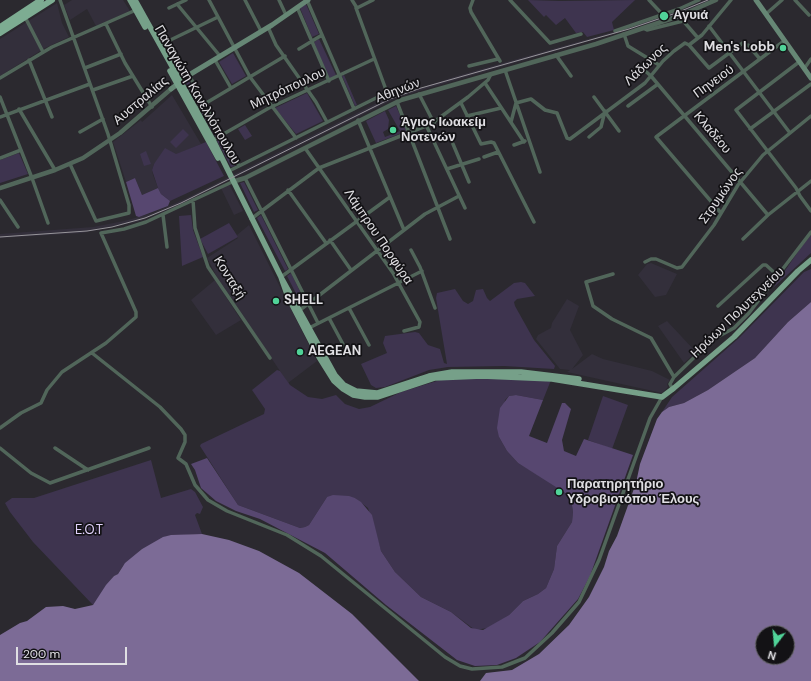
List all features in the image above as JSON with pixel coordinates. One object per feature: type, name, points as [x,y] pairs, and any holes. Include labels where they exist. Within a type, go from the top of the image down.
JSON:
[{"type":"highway","points":[[0,27],[41,0]]},
{"type":"highway","points":[[0,33],[52,0]]},
{"type":"main road","name":"Παναγιώτη Κανελλόπουλου","points":[[130,0],[196,109],[229,173]]},
{"type":"main road","name":"Παναγιώτη Κανελλόπουλου","points":[[135,0],[225,170],[229,173]]},
{"type":"main road","name":"Αυστραλίας","points":[[171,89],[190,75],[268,27],[307,0]]},
{"type":"main road","points":[[756,0],[811,78]]},
{"type":"main road","points":[[229,173],[232,182],[281,277],[290,302],[328,373],[341,388],[353,394],[365,397],[378,397],[430,380],[458,376],[532,377],[608,387],[662,397]]},
{"type":"main road","name":"Ηρώων Πολυτεχνείου","points":[[662,397],[673,390],[734,337],[798,270],[811,260]]},
{"type":"main road","points":[[281,277],[288,286],[336,377],[346,386],[362,393],[382,392],[436,374],[465,371],[535,373],[579,380],[608,387]]},
{"type":"street","points":[[60,0],[103,119],[128,200],[130,212],[97,221],[70,164]]},
{"type":"street","points":[[169,8],[186,0]]},
{"type":"street","points":[[209,0],[250,77],[296,138]]},
{"type":"street","points":[[244,0],[261,31]]},
{"type":"street","points":[[279,0],[286,15]]},
{"type":"street","points":[[307,0],[354,109]]},
{"type":"street","points":[[229,173],[239,166],[386,92],[352,0]]},
{"type":"street","points":[[356,8],[373,0]]},
{"type":"street","points":[[469,66],[499,60],[471,12],[470,6],[473,0]]},
{"type":"street","points":[[510,0],[550,43],[581,34]]},
{"type":"street","points":[[649,0],[663,15]]},
{"type":"street","points":[[686,0],[689,5]]},
{"type":"street","points":[[615,31],[663,15],[699,0]]},
{"type":"street","name":"Αθηνών","points":[[92,353],[135,319],[136,314],[101,233],[133,227],[163,215],[232,182],[245,178],[358,120],[418,94],[505,70],[643,28],[681,19],[716,0]]},
{"type":"street","name":"Λάδωνος","points":[[517,102],[531,99],[543,109],[556,112],[569,139],[652,76],[660,65],[684,43],[688,45],[698,38],[731,0]]},
{"type":"street","points":[[766,14],[782,0]]},
{"type":"street","points":[[795,0],[809,15]]},
{"type":"street","points":[[177,4],[218,58],[231,88]]},
{"type":"street","points":[[297,7],[329,81]]},
{"type":"street","points":[[0,78],[43,52],[136,10]]},
{"type":"street","points":[[25,17],[43,52]]},
{"type":"street","points":[[159,45],[218,17]]},
{"type":"street","points":[[681,19],[698,38]]},
{"type":"street","points":[[106,24],[133,76],[152,107]]},
{"type":"street","points":[[709,26],[790,132]]},
{"type":"street","points":[[268,27],[275,43],[308,90],[326,122]]},
{"type":"street","points":[[624,34],[628,46],[660,65]]},
{"type":"street","points":[[299,49],[322,35]]},
{"type":"street","name":"Πηνειού","points":[[721,213],[656,138],[684,115],[784,41]]},
{"type":"street","points":[[688,45],[708,68],[746,43],[760,59]]},
{"type":"street","points":[[85,68],[121,54]]},
{"type":"street","points":[[556,55],[571,76]]},
{"type":"street","points":[[196,109],[285,56]]},
{"type":"street","name":"Μητρόπουλου","points":[[213,140],[271,106],[329,81],[374,59]]},
{"type":"street","points":[[804,69],[811,59]]},
{"type":"street","points":[[29,60],[52,116]]},
{"type":"street","points":[[799,62],[736,110],[796,188],[811,211]]},
{"type":"street","name":"Κλαδέου","points":[[638,70],[643,69],[652,76],[768,215]]},
{"type":"street","points":[[505,70],[517,102],[526,141],[540,172]]},
{"type":"street","points":[[251,219],[288,190],[320,168],[434,123],[485,83],[491,74]]},
{"type":"street","points":[[190,75],[239,166]]},
{"type":"street","points":[[93,90],[133,76]]},
{"type":"street","points":[[485,83],[511,122],[526,141]]},
{"type":"street","points":[[0,117],[45,99],[90,84]]},
{"type":"street","points":[[628,106],[658,84]]},
{"type":"street","points":[[750,129],[811,84]]},
{"type":"street","name":"Αυστραλίας","points":[[0,188],[70,164],[110,141],[152,107],[171,89]]},
{"type":"street","points":[[418,94],[434,123]]},
{"type":"street","points":[[0,97],[48,223]]},
{"type":"street","points":[[594,97],[619,131]]},
{"type":"street","points":[[397,102],[450,239]]},
{"type":"street","points":[[511,122],[517,102]]},
{"type":"street","points":[[460,103],[481,144],[492,142],[534,222]]},
{"type":"street","points":[[467,116],[502,108]]},
{"type":"street","points":[[19,109],[55,170]]},
{"type":"street","points":[[589,137],[600,128],[605,111]]},
{"type":"street","name":"Στρυμώνος","points":[[645,262],[651,259],[656,259],[677,268],[682,267],[721,213],[741,182],[767,151],[811,116]]},
{"type":"street","points":[[80,132],[103,119]]},
{"type":"street","points":[[358,120],[404,230]]},
{"type":"street","points":[[427,127],[465,208]]},
{"type":"street","points":[[514,146],[526,141]]},
{"type":"street","points":[[453,144],[469,182]]},
{"type":"street","name":"Λάμπρου Πορφύρα","points":[[305,148],[399,283],[421,324],[419,327],[404,331]]},
{"type":"street","points":[[0,158],[21,150]]},
{"type":"street","points":[[484,157],[498,152]]},
{"type":"street","points":[[447,169],[479,158]]},
{"type":"street","points":[[245,178],[318,323]]},
{"type":"street","points":[[743,239],[768,215],[811,181]]},
{"type":"street","points":[[288,190],[326,243]]},
{"type":"street","points":[[300,310],[425,214],[459,196]]},
{"type":"street","points":[[281,277],[390,197]]},
{"type":"street","points":[[0,200],[18,227]]},
{"type":"street","name":"Κονταξή","points":[[193,200],[194,226],[208,267],[270,358]]},
{"type":"street","points":[[163,215],[167,247]]},
{"type":"street","points":[[673,390],[670,384],[674,377],[712,340],[739,324],[755,306],[811,232]]},
{"type":"street","points":[[330,240],[351,270]]},
{"type":"street","points":[[411,250],[422,272],[435,308]]},
{"type":"street","points":[[718,306],[763,265],[766,265],[778,276]]},
{"type":"street","points":[[309,328],[422,272]]},
{"type":"street","points":[[613,274],[586,282],[593,306],[612,319],[651,338],[674,377]]},
{"type":"street","points":[[348,308],[369,345]]},
{"type":"street","points":[[329,318],[344,346]]},
{"type":"street","points":[[0,428],[41,403],[46,391],[62,372],[92,353],[160,407],[181,429],[185,435],[185,442],[178,458],[186,464],[196,486],[210,502],[226,511],[287,535],[321,556],[406,627],[453,662],[472,669],[497,667],[514,663],[529,655],[557,628],[581,599],[611,527],[650,418],[662,397]]},
{"type":"street","points":[[0,448],[48,483],[149,448]]},
{"type":"street","points":[[55,448],[88,470]]},
{"type":"shaded area","points":[[72,0],[123,0],[130,11],[96,26],[87,9],[70,20],[64,5]]},
{"type":"shaded area","points":[[705,0],[712,0],[684,12],[650,23],[398,97],[177,206],[140,221],[82,233],[0,238],[0,234],[93,227],[124,221],[153,213],[185,199],[381,101],[457,76],[627,28],[681,10]]},
{"type":"shaded area","points":[[57,3],[62,23],[69,37],[45,48],[0,76],[0,39]]},
{"type":"shaded area","points":[[172,95],[201,144],[154,164],[152,170],[158,188],[142,195],[135,178],[126,182],[113,142],[141,120],[142,122]]},
{"type":"shaded area","points":[[135,178],[142,195],[158,188],[161,194],[170,201],[168,206],[139,217],[136,216],[126,182]]},
{"type":"shaded area","points":[[229,184],[243,211],[234,215],[221,188]]},
{"type":"shaded area","points":[[249,225],[317,361],[288,383],[217,277],[207,258],[238,238],[237,235]]},
{"type":"shaded area","points":[[651,263],[677,274],[666,295],[655,297],[638,275],[647,264]]},
{"type":"shaded area","points":[[215,280],[241,320],[216,335],[191,300]]},
{"type":"shaded area","points":[[567,299],[579,306],[570,330],[583,355],[572,369],[592,354],[603,359],[652,371],[670,380],[667,384],[668,387],[662,393],[567,372],[570,370],[560,369],[536,339],[538,335],[551,328],[552,323]]},
{"type":"shaded area","points":[[811,302],[811,681],[480,681],[486,673],[512,670],[539,654],[569,625],[589,597],[617,536],[636,483],[640,464],[657,419],[662,412],[669,407],[684,403],[708,390],[755,358],[788,322]]},
{"type":"shaded area","points":[[667,321],[696,352],[684,363],[658,326]]},
{"type":"shaded area","points":[[516,395],[543,400],[529,436],[547,443],[562,403],[565,403],[571,409],[562,440],[564,451],[576,456],[584,439],[633,455],[590,576],[578,599],[540,642],[516,658],[497,665],[475,666],[457,660],[386,605],[325,553],[260,519],[236,511],[216,501],[201,488],[195,470],[191,464],[207,458],[238,505],[300,528],[309,525],[327,497],[333,495],[355,498],[361,502],[372,515],[381,551],[395,572],[421,597],[451,612],[471,628],[483,630],[509,615],[523,601],[538,594],[546,588],[554,569],[557,546],[572,522],[573,512],[571,499],[567,494],[518,463],[507,451],[499,437],[497,428],[500,408],[509,396]]},
{"type":"shaded area","points":[[202,534],[229,540],[259,551],[299,573],[352,614],[419,681],[0,681],[0,635],[20,623],[27,621],[46,607],[63,606],[75,609],[93,605],[106,585],[114,576],[118,574],[125,563],[142,549],[163,537],[171,535]]},
{"type":"green space","points":[[528,0],[635,0],[612,22],[614,30],[587,37],[583,32],[576,33],[565,18],[556,25],[546,15],[544,17]]},
{"type":"green space","points":[[306,4],[319,34],[312,37],[300,8]]},
{"type":"green space","points":[[319,39],[336,75],[329,79],[314,42]]},
{"type":"green space","points":[[233,53],[246,76],[232,84],[219,62]]},
{"type":"green space","points":[[344,75],[357,105],[355,106],[342,76]]},
{"type":"green space","points":[[189,81],[201,103],[198,105],[186,83]]},
{"type":"green space","points":[[307,93],[323,121],[296,134],[275,108]]},
{"type":"green space","points":[[396,106],[407,131],[376,143],[366,121],[385,111],[389,120],[388,129],[383,132],[385,137],[400,131],[388,110]]},
{"type":"green space","points":[[204,107],[219,134],[215,136],[200,110]]},
{"type":"green space","points":[[245,125],[252,136],[245,140],[238,129]]},
{"type":"green space","points":[[183,129],[189,135],[176,148],[170,142]]},
{"type":"green space","points":[[221,139],[235,166],[231,167],[217,141]]},
{"type":"green space","points":[[206,142],[224,176],[170,201],[161,194],[158,188],[152,170],[154,164],[165,148],[176,154]]},
{"type":"green space","points":[[146,151],[151,164],[144,166],[140,154]]},
{"type":"green space","points":[[19,153],[28,174],[0,183],[0,160]]},
{"type":"green space","points":[[244,182],[258,210],[254,212],[240,183]]},
{"type":"green space","points":[[191,215],[193,230],[203,257],[182,266],[179,216]]},
{"type":"green space","points":[[261,215],[288,269],[285,271],[257,218]]},
{"type":"green space","points":[[229,223],[238,237],[208,254],[200,239]]},
{"type":"green space","points":[[811,235],[811,253],[773,288],[802,246]]},
{"type":"green space","points":[[811,269],[811,302],[788,322],[755,358],[708,390],[684,403],[669,407],[662,412],[672,397],[739,338],[804,272]]},
{"type":"green space","points":[[291,273],[305,302],[302,305],[287,276]]},
{"type":"green space","points":[[514,283],[525,283],[535,296],[517,299],[514,302],[515,306],[534,340],[555,366],[554,369],[504,366],[448,367],[429,370],[385,387],[376,388],[371,385],[361,364],[387,353],[383,343],[385,336],[415,332],[419,333],[428,345],[440,349],[444,363],[447,364],[436,298],[437,293],[455,289],[463,301],[468,304],[473,301],[476,290],[483,289],[490,301]]},
{"type":"green space","points":[[277,370],[280,371],[290,385],[308,397],[322,399],[336,395],[345,404],[359,409],[370,407],[401,392],[440,380],[474,378],[551,380],[543,400],[516,395],[509,396],[505,400],[499,437],[507,451],[518,463],[561,488],[571,499],[573,512],[572,522],[557,546],[554,569],[546,588],[538,594],[523,601],[509,615],[488,628],[475,630],[451,612],[421,597],[395,572],[381,551],[368,508],[355,498],[327,497],[309,525],[300,528],[238,505],[200,446],[201,444],[264,414],[265,409],[252,390]]},
{"type":"green space","points":[[603,396],[628,405],[612,449],[588,440]]},
{"type":"green space","name":"E.O.T","points":[[151,460],[161,498],[191,489],[195,492],[203,507],[200,514],[197,513],[195,515],[202,534],[167,536],[142,549],[123,566],[118,574],[114,576],[93,605],[33,542],[5,503],[12,498],[34,498]]},
{"type":"railway","points":[[0,237],[87,231],[112,227],[145,218],[181,203],[390,99],[421,88],[629,29],[708,0]]},
{"type":"place","name":"Αγυιά","points":[[664,16]]},
{"type":"place","name":"Men's Lobb","points":[[783,48]]},
{"type":"place","name":"Άγιος Ιωακείμ Νοτενών","points":[[393,130]]},
{"type":"place","name":"SHELL","points":[[276,301]]},
{"type":"place","name":"AEGEAN","points":[[300,352]]},
{"type":"place","name":"Παρατηρητήριο Υδροβιοτόπου Έλους","points":[[559,492]]}]
